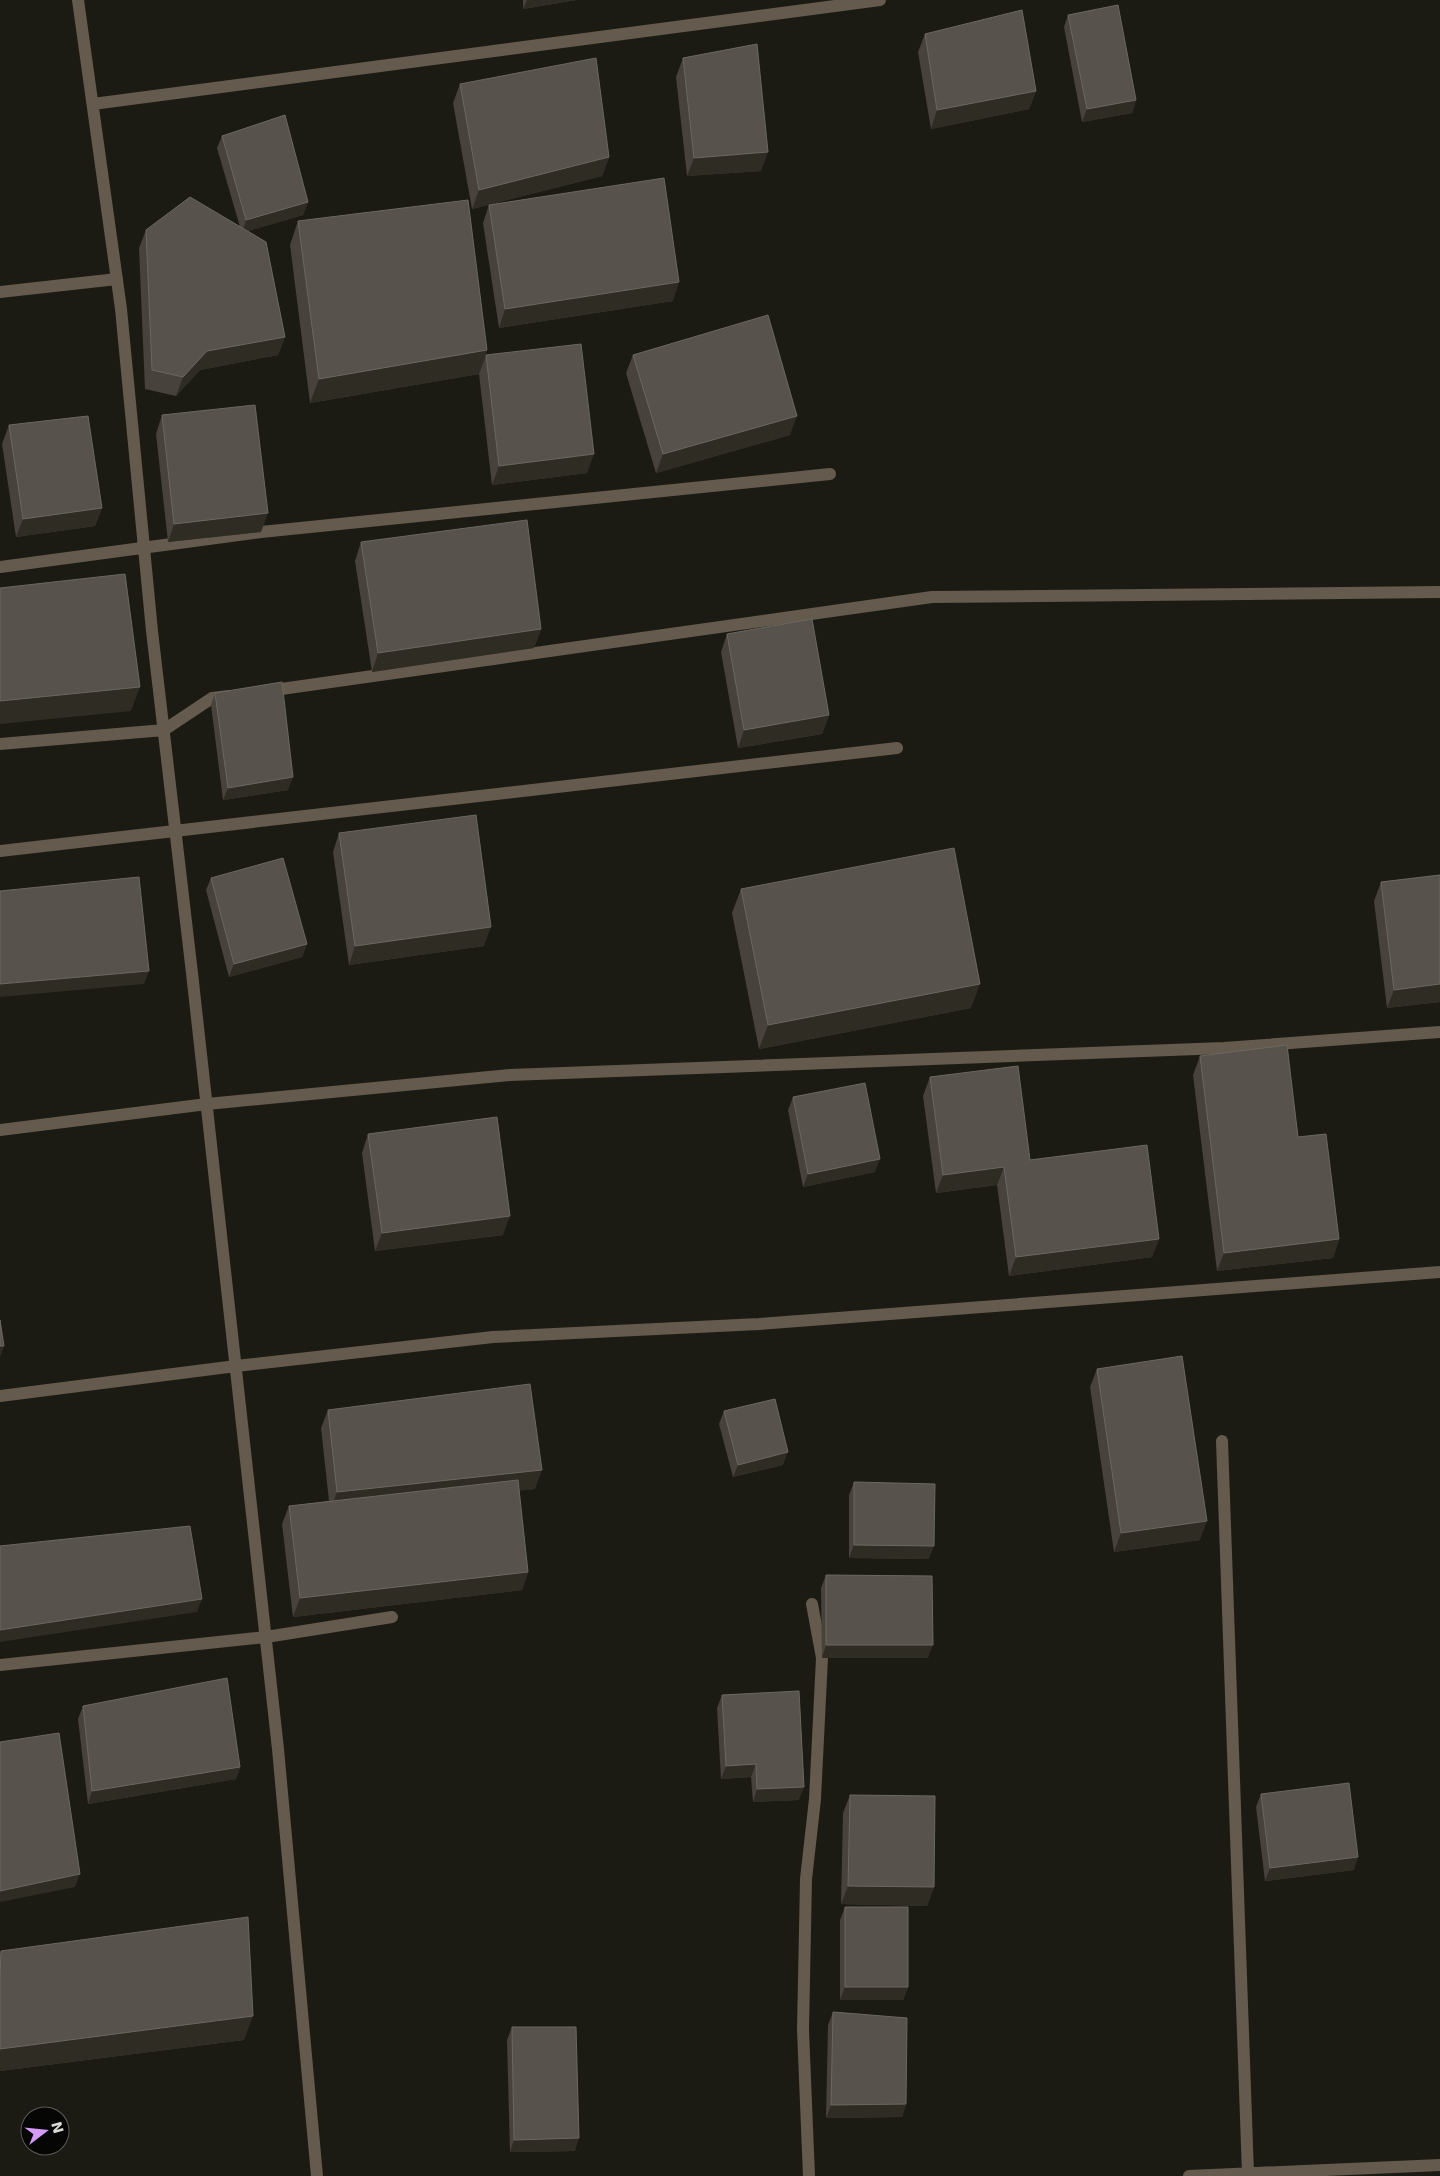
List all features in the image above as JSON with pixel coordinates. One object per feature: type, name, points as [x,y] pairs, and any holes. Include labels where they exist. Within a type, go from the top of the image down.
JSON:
[{"type":"street","points":[[78,0],[117,279],[144,549],[266,1637],[299,1964],[317,2176]]},
{"type":"street","points":[[93,104],[880,0]]},
{"type":"street","points":[[0,292],[117,279]]},
{"type":"street","points":[[0,568],[261,532],[830,474]]},
{"type":"street","points":[[0,744],[164,730],[212,698],[932,597],[1440,592]]},
{"type":"street","points":[[0,851],[897,748]]},
{"type":"street","points":[[0,1130],[207,1104],[510,1075],[1224,1048],[1440,1032]]},
{"type":"street","points":[[0,1396],[236,1366],[493,1337],[759,1324],[1440,1272]]},
{"type":"street","points":[[1222,1442],[1248,2174]]},
{"type":"street","points":[[809,2176],[804,2030],[806,1888],[815,1799],[822,1658],[812,1604]]},
{"type":"street","points":[[0,1666],[266,1637],[392,1617]]},
{"type":"street","points":[[1190,2176],[1440,2165]]},
{"type":"building","points":[[1118,5],[1136,100],[1087,109],[1068,15]]},
{"type":"building","points":[[1022,10],[1036,91],[937,110],[925,34]]},
{"type":"building","points":[[757,44],[768,152],[694,158],[683,58]]},
{"type":"building","points":[[596,58],[609,157],[479,190],[460,84]]},
{"type":"building","points":[[285,115],[308,202],[246,220],[222,136]]},
{"type":"building","points":[[664,178],[679,282],[505,309],[489,205]]},
{"type":"building","points":[[190,197],[266,242],[285,337],[207,351],[183,377],[152,370],[146,230]]},
{"type":"building","points":[[468,200],[487,350],[319,379],[298,221]]},
{"type":"building","points":[[768,315],[797,416],[663,454],[633,355]]},
{"type":"building","points":[[581,344],[594,454],[499,466],[486,355]]},
{"type":"building","points":[[255,405],[268,513],[174,524],[162,415]]},
{"type":"building","points":[[88,416],[102,508],[23,519],[9,425]]},
{"type":"building","points":[[527,520],[541,629],[378,653],[361,542]]},
{"type":"building","points":[[125,574],[140,687],[0,701],[0,588]]},
{"type":"building","points":[[812,619],[829,715],[744,730],[727,634]]},
{"type":"building","points":[[282,682],[293,777],[228,788],[215,693]]},
{"type":"building","points":[[476,815],[491,927],[355,946],[339,833]]},
{"type":"building","points":[[954,848],[980,984],[768,1025],[741,889]]},
{"type":"building","points":[[283,858],[307,944],[234,964],[211,878]]},
{"type":"building","points":[[1440,875],[1440,984],[1394,990],[1381,882]]},
{"type":"building","points":[[139,877],[149,971],[0,984],[0,891]]},
{"type":"building","points":[[1287,1045],[1298,1137],[1326,1134],[1339,1239],[1224,1253],[1200,1056]]},
{"type":"building","points":[[1018,1066],[1030,1160],[1147,1145],[1159,1239],[1016,1257],[1004,1167],[943,1175],[930,1077]]},
{"type":"building","points":[[865,1083],[880,1159],[808,1174],[793,1097]]},
{"type":"building","points":[[497,1117],[510,1216],[382,1233],[368,1134]]},
{"type":"building","points":[[0,1320],[4,1346],[0,1346]]},
{"type":"building","points":[[1182,1356],[1207,1521],[1121,1533],[1097,1369]]},
{"type":"building","points":[[530,1384],[542,1470],[337,1492],[328,1410]]},
{"type":"building","points":[[775,1399],[788,1452],[738,1465],[724,1411]]},
{"type":"building","points":[[518,1480],[528,1572],[300,1598],[289,1506]]},
{"type":"building","points":[[854,1482],[935,1484],[934,1546],[854,1545]]},
{"type":"building","points":[[190,1526],[202,1599],[0,1630],[0,1546]]},
{"type":"building","points":[[826,1575],[932,1576],[933,1645],[826,1645]]},
{"type":"building","points":[[227,1678],[240,1767],[92,1791],[83,1706]]},
{"type":"building","points":[[799,1691],[804,1787],[757,1789],[756,1764],[726,1766],[722,1695]]},
{"type":"building","points":[[59,1733],[80,1874],[0,1891],[0,1742]]},
{"type":"building","points":[[1349,1783],[1358,1857],[1270,1868],[1261,1794]]},
{"type":"building","points":[[850,1795],[935,1796],[934,1887],[848,1886]]},
{"type":"building","points":[[845,1907],[908,1907],[908,1987],[845,1987]]},
{"type":"building","points":[[248,1917],[253,2016],[0,2049],[1,1951]]},
{"type":"building","points":[[833,2012],[907,2018],[906,2104],[831,2105]]},
{"type":"building","points":[[512,2027],[576,2027],[579,2138],[514,2140]]}]
